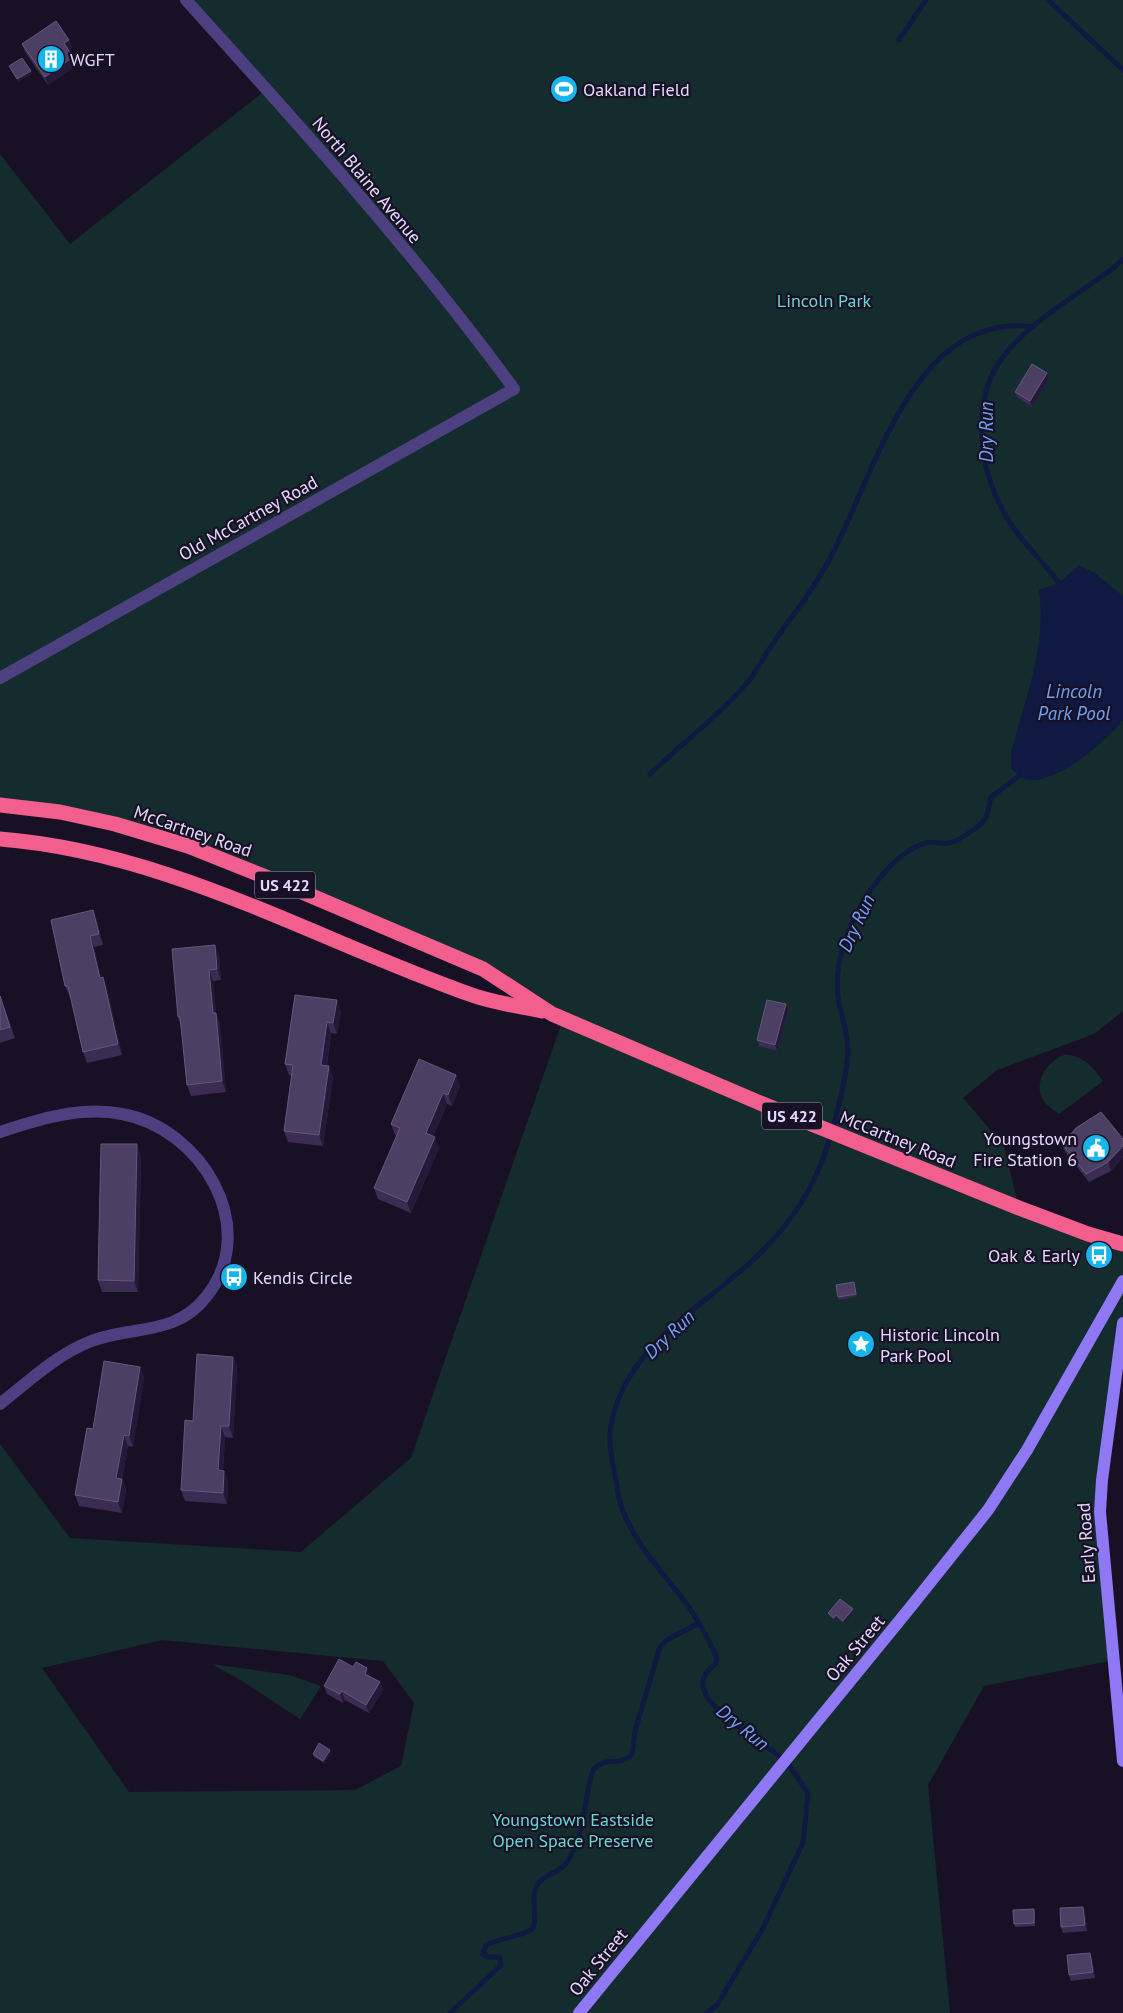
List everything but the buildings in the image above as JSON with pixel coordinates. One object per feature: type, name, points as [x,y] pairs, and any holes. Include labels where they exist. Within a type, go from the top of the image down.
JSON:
[{"type":"highway","name":"McCartney Road","points":[[0,806],[28,808],[87,818],[188,846],[281,883],[483,969],[559,1017],[765,1105],[1019,1208],[1088,1234],[1123,1244]]},
{"type":"highway","name":"McCartney Road","points":[[0,839],[34,842],[110,857],[169,875],[473,996],[559,1017]]},
{"type":"street","name":"North Blaine Avenue","points":[[186,0],[342,175],[420,269],[514,389]]},
{"type":"street","name":"Old McCartney Road","points":[[0,678],[514,389]]},
{"type":"street","points":[[0,1132],[76,1112],[99,1111],[142,1119],[162,1128],[181,1141],[210,1175],[220,1196],[229,1240],[224,1264],[214,1286],[199,1305],[185,1316],[155,1329],[103,1337],[89,1342],[57,1359],[0,1404]]},
{"type":"street","name":"Oak Street","points":[[579,2013],[988,1510],[1027,1450],[1123,1281]]},
{"type":"street","name":"Early Road","points":[[1123,1323],[1102,1480],[1100,1512],[1122,1733],[1123,1761]]},
{"type":"green space","points":[[186,0],[1123,0],[1123,1011],[1094,1034],[997,1070],[963,1098],[1004,1146],[1019,1208],[1123,1244],[1123,1323],[1102,1480],[1114,1660],[984,1686],[928,1785],[950,2013],[0,2013],[0,1444],[70,1538],[301,1552],[411,1458],[563,1019],[483,969],[188,846],[0,805],[0,154],[70,244],[266,90]],"holes":[[[162,1640],[383,1661],[414,1703],[401,1766],[355,1790],[129,1792],[42,1668]]]},
{"type":"green space","points":[[1064,1055],[1082,1059],[1091,1066],[1103,1081],[1059,1114],[1046,1104],[1040,1090],[1040,1083],[1042,1076],[1051,1063]]},
{"type":"green space","points":[[211,1664],[289,1675],[321,1686],[300,1719],[239,1679]]},
{"type":"water","name":"Lincoln Park Pool","points":[[1079,565],[1095,573],[1123,596],[1123,720],[1106,739],[1081,759],[1055,774],[1042,779],[1028,780],[1011,768],[1011,752],[1028,693],[1037,652],[1041,610],[1039,590],[1059,583]]},
{"type":"waterway","points":[[899,40],[926,0]]},
{"type":"waterway","name":"Dry Run","points":[[1048,0],[1123,70]]},
{"type":"waterway","name":"Dry Run","points":[[1059,583],[1013,527],[993,489],[986,468],[983,447],[983,403],[993,373],[1003,357],[1016,342],[1046,315],[1112,269],[1123,259]]},
{"type":"waterway","points":[[650,774],[724,707],[754,674],[827,564],[880,449],[901,409],[926,373],[955,345],[991,329],[1033,327]]},
{"type":"waterway","name":"Dry Run","points":[[707,2013],[717,2005],[763,1928],[803,1843],[808,1794],[787,1763],[722,1713],[711,1702],[705,1691],[704,1678],[706,1673],[716,1663],[717,1657],[692,1612],[652,1561],[636,1537],[620,1502],[610,1443],[610,1433],[617,1404],[629,1378],[646,1355],[688,1314],[734,1277],[766,1247],[787,1223],[813,1183],[832,1131],[843,1087],[847,1060],[847,1038],[837,988],[840,960],[848,933],[868,894],[892,864],[914,848],[929,842],[952,842],[975,829],[986,817],[991,797],[1019,776]]},
{"type":"waterway","points":[[450,2013],[501,1965],[500,1957],[488,1957],[483,1954],[486,1945],[532,1929],[535,1921],[534,1893],[536,1888],[542,1879],[564,1866],[578,1840],[593,1770],[603,1763],[622,1760],[632,1755],[635,1731],[660,1647],[667,1640],[699,1623]]},
{"type":"place","name":"WGFT","points":[[51,59]]},
{"type":"place","name":"Oakland Field","points":[[564,89]]},
{"type":"place","name":"Youngstown Fire Station 6","points":[[1096,1148]]},
{"type":"place","name":"Oak & Early","points":[[1099,1255]]},
{"type":"place","name":"Kendis Circle","points":[[234,1277]]},
{"type":"place","name":"Historic Lincoln Park Pool","points":[[861,1344]]},
{"type":"park label","name":"Lincoln Park","points":[[824,300]]},
{"type":"park label","name":"Youngstown Eastside Open Space Preserve","points":[[573,1829]]}]
